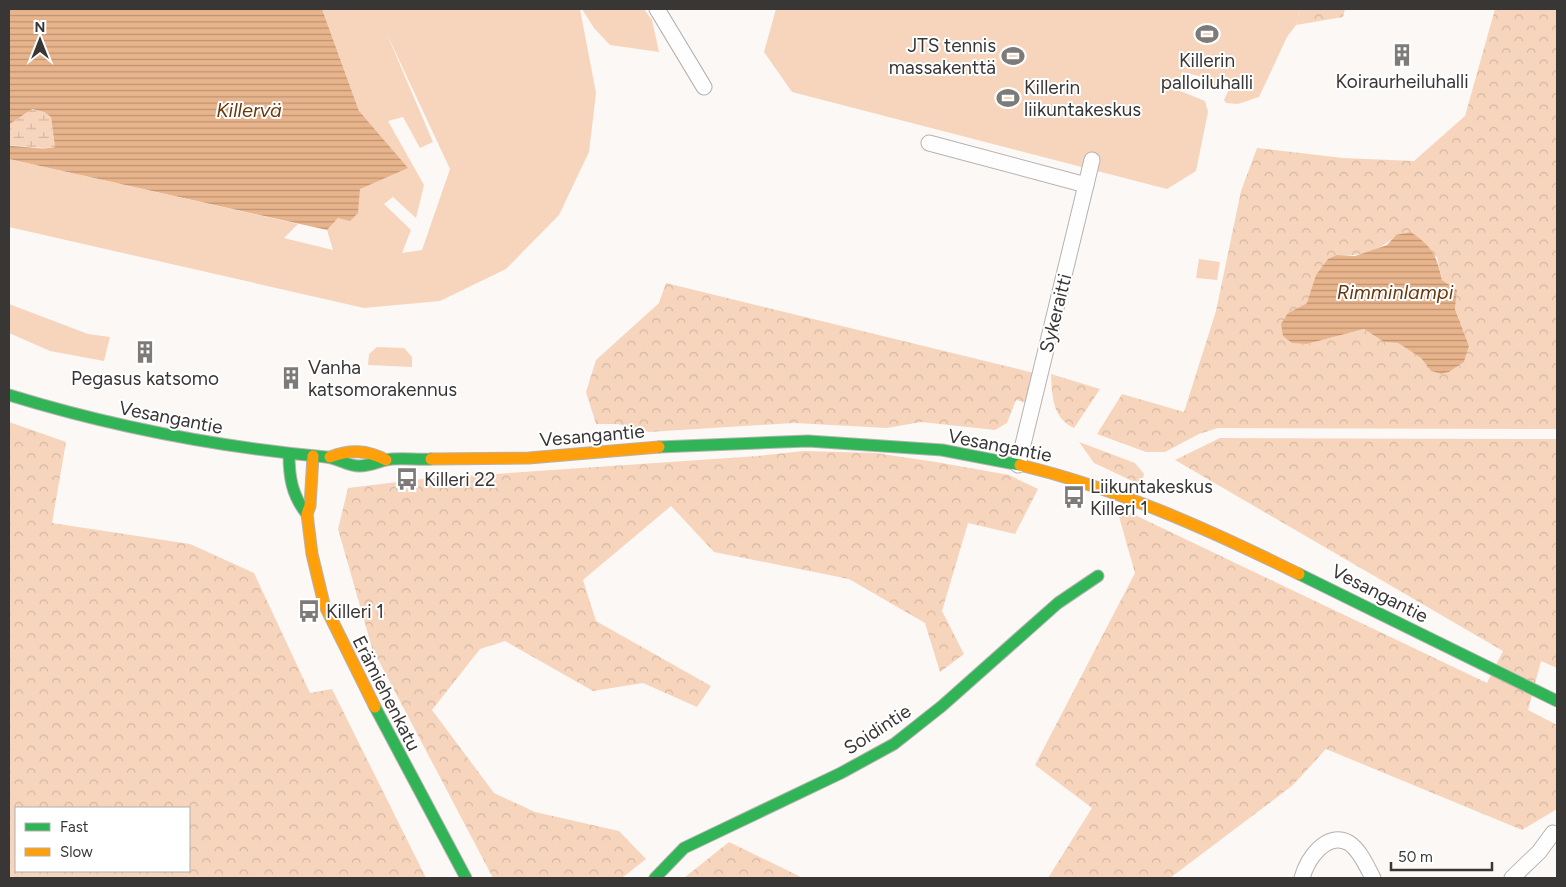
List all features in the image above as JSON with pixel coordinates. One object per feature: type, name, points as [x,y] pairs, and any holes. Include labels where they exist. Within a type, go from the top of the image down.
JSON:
[{"type":"street","points":[[657,9],[704,87]]},
{"type":"street","points":[[929,143],[1086,184]]},
{"type":"street","name":"Sykeraitti","points":[[1018,465],[1092,160]]},
{"type":"street","name":"Vesangantie","points":[[9,395],[124,427],[217,444],[313,456],[330,457],[346,450],[371,452],[386,460],[529,458],[670,446],[808,441],[942,450],[1018,465],[1064,476],[1124,495],[1243,546],[1557,702]]},
{"type":"street","name":"Erämiehenkatu","points":[[290,454],[289,478],[293,494],[299,507],[307,514]]},
{"type":"street","name":"Erämiehenkatu","points":[[313,456],[310,506],[307,514],[316,579],[334,627],[466,878]]},
{"type":"street","name":"Soidintie","points":[[655,878],[684,848],[841,773],[894,744],[942,706],[1058,603],[1098,576]]},
{"type":"street","points":[[1512,878],[1538,852],[1553,832]]},
{"type":"street","points":[[1302,878],[1321,846],[1331,841],[1341,840],[1350,843],[1374,878]]},
{"type":"green space","points":[[322,9],[580,9],[596,93],[589,152],[559,215],[506,269],[440,301],[364,308],[9,227],[9,159],[298,224],[284,238],[333,250],[327,230],[338,218],[359,111]],"holes":[[[386,32],[450,169],[422,250],[402,253],[411,230],[384,204],[393,197],[416,218],[424,185],[388,121],[403,117],[420,148],[433,142]]]},
{"type":"green space","points":[[582,9],[644,9],[652,20],[659,52],[610,45],[594,28]]},
{"type":"green space","name":"Killerin liikuntakeskus","points":[[776,9],[1300,9],[1296,25],[1287,37],[1259,97],[1238,104],[1226,103],[1224,100],[1232,83],[1222,81],[1220,89],[1209,86],[1211,79],[1182,72],[1178,90],[1205,101],[1208,112],[1196,171],[1167,189],[792,92],[764,52]]},
{"type":"green space","points":[[1300,9],[1345,9],[1343,17],[1296,25]]},
{"type":"green space","points":[[1495,9],[1557,9],[1557,429],[1218,428],[1199,434],[1165,452],[1146,452],[1097,434],[1122,394],[1184,412],[1216,311],[1241,191],[1257,148],[1343,158],[1414,161],[1465,116]],"holes":[[[1396,235],[1437,257],[1442,280],[1457,290],[1455,308],[1469,346],[1464,362],[1449,372],[1441,374],[1431,371],[1421,358],[1398,343],[1384,342],[1364,329],[1307,344],[1288,313],[1307,303],[1337,255],[1369,252],[1384,245]]]},
{"type":"green space","points":[[32,109],[44,112],[51,117],[55,147],[9,146],[10,124]]},
{"type":"green space","points":[[1199,259],[1220,262],[1217,280],[1196,278]]},
{"type":"green space","points":[[666,283],[1034,373],[1027,403],[1016,400],[1007,423],[995,430],[921,422],[887,428],[794,423],[649,432],[618,424],[596,424],[586,392],[596,360],[659,303]]},
{"type":"green space","points":[[9,304],[88,334],[110,337],[104,361],[50,351],[9,333]]},
{"type":"green space","points":[[377,347],[404,348],[412,357],[412,367],[368,365],[369,354]]},
{"type":"green space","points":[[1051,374],[1100,389],[1074,428],[1067,424],[1057,412],[1053,398]]},
{"type":"green space","points":[[9,422],[66,442],[52,523],[190,544],[254,573],[310,693],[332,689],[426,878],[9,878]]},
{"type":"green space","points":[[1220,438],[1557,439],[1557,668],[1541,661],[1528,710],[1557,725],[1557,809],[1522,830],[1326,749],[1293,785],[1170,878],[1048,878],[1092,808],[1035,765],[1135,573],[1116,506],[1487,683],[1503,651],[1175,460]]},
{"type":"green space","points":[[1079,442],[1135,463],[1144,474],[1141,485],[1094,463]]},
{"type":"green space","points":[[804,451],[875,453],[936,462],[1009,475],[1038,489],[1015,534],[968,523],[942,611],[964,654],[940,672],[925,623],[849,579],[714,552],[671,506],[583,580],[596,621],[711,686],[697,707],[643,683],[593,691],[505,641],[480,649],[432,710],[494,793],[535,812],[619,831],[646,859],[622,878],[493,878],[372,648],[338,529],[348,488],[422,479],[758,456]]},
{"type":"green space","points":[[729,842],[803,878],[684,878]]},
{"type":"water","name":"Killervä","points":[[9,9],[322,9],[359,111],[408,168],[360,189],[358,213],[350,221],[338,218],[327,230],[9,159],[9,146],[55,147],[51,117],[44,112],[32,109],[10,124],[9,130]]},
{"type":"water","name":"Rimminlampi","points":[[1411,232],[1429,247],[1438,264],[1442,280],[1457,290],[1455,309],[1469,346],[1464,362],[1449,372],[1441,374],[1431,371],[1421,358],[1398,343],[1384,342],[1364,329],[1307,344],[1292,343],[1283,336],[1281,324],[1288,313],[1307,303],[1316,275],[1328,259],[1337,255],[1355,256],[1387,245],[1396,235]]},
{"type":"traffic: fast","points":[[9,395],[127,426],[246,448],[330,458],[355,466],[390,459],[431,459]]},
{"type":"traffic: fast","points":[[659,447],[808,441],[942,450],[1020,465]]},
{"type":"traffic: fast","points":[[289,454],[292,486],[307,514]]},
{"type":"traffic: fast","points":[[1299,574],[1557,701]]},
{"type":"traffic: fast","points":[[655,878],[684,848],[841,773],[894,744],[942,706],[1058,603],[1098,576]]},
{"type":"traffic: fast","points":[[375,707],[466,878]]},
{"type":"traffic: slow","points":[[431,459],[529,458],[659,447]]},
{"type":"traffic: slow","points":[[330,457],[358,452],[372,454],[386,460]]},
{"type":"traffic: slow","points":[[313,456],[310,506],[307,514],[312,554],[324,604],[375,707]]},
{"type":"traffic: slow","points":[[1020,465],[1128,498],[1231,541],[1299,574]]},
{"type":"place","name":"Killerin palloiluhalli","points":[[1207,34]]},
{"type":"place","name":"Koiraurheiluhalli","points":[[1402,55]]},
{"type":"place","name":"JTS tennis massakenttä","points":[[1013,56]]},
{"type":"place","name":"Killerin liikuntakeskus","points":[[1008,98]]},
{"type":"place","name":"Pegasus katsomo","points":[[145,352]]},
{"type":"place","name":"Vanha katsomorakennus","points":[[291,378]]},
{"type":"place","name":"Killeri 22","points":[[407,479]]},
{"type":"place","name":"Liikuntakeskus Killeri 1","points":[[1074,497]]},
{"type":"place","name":"Killeri 1","points":[[309,611]]}]
